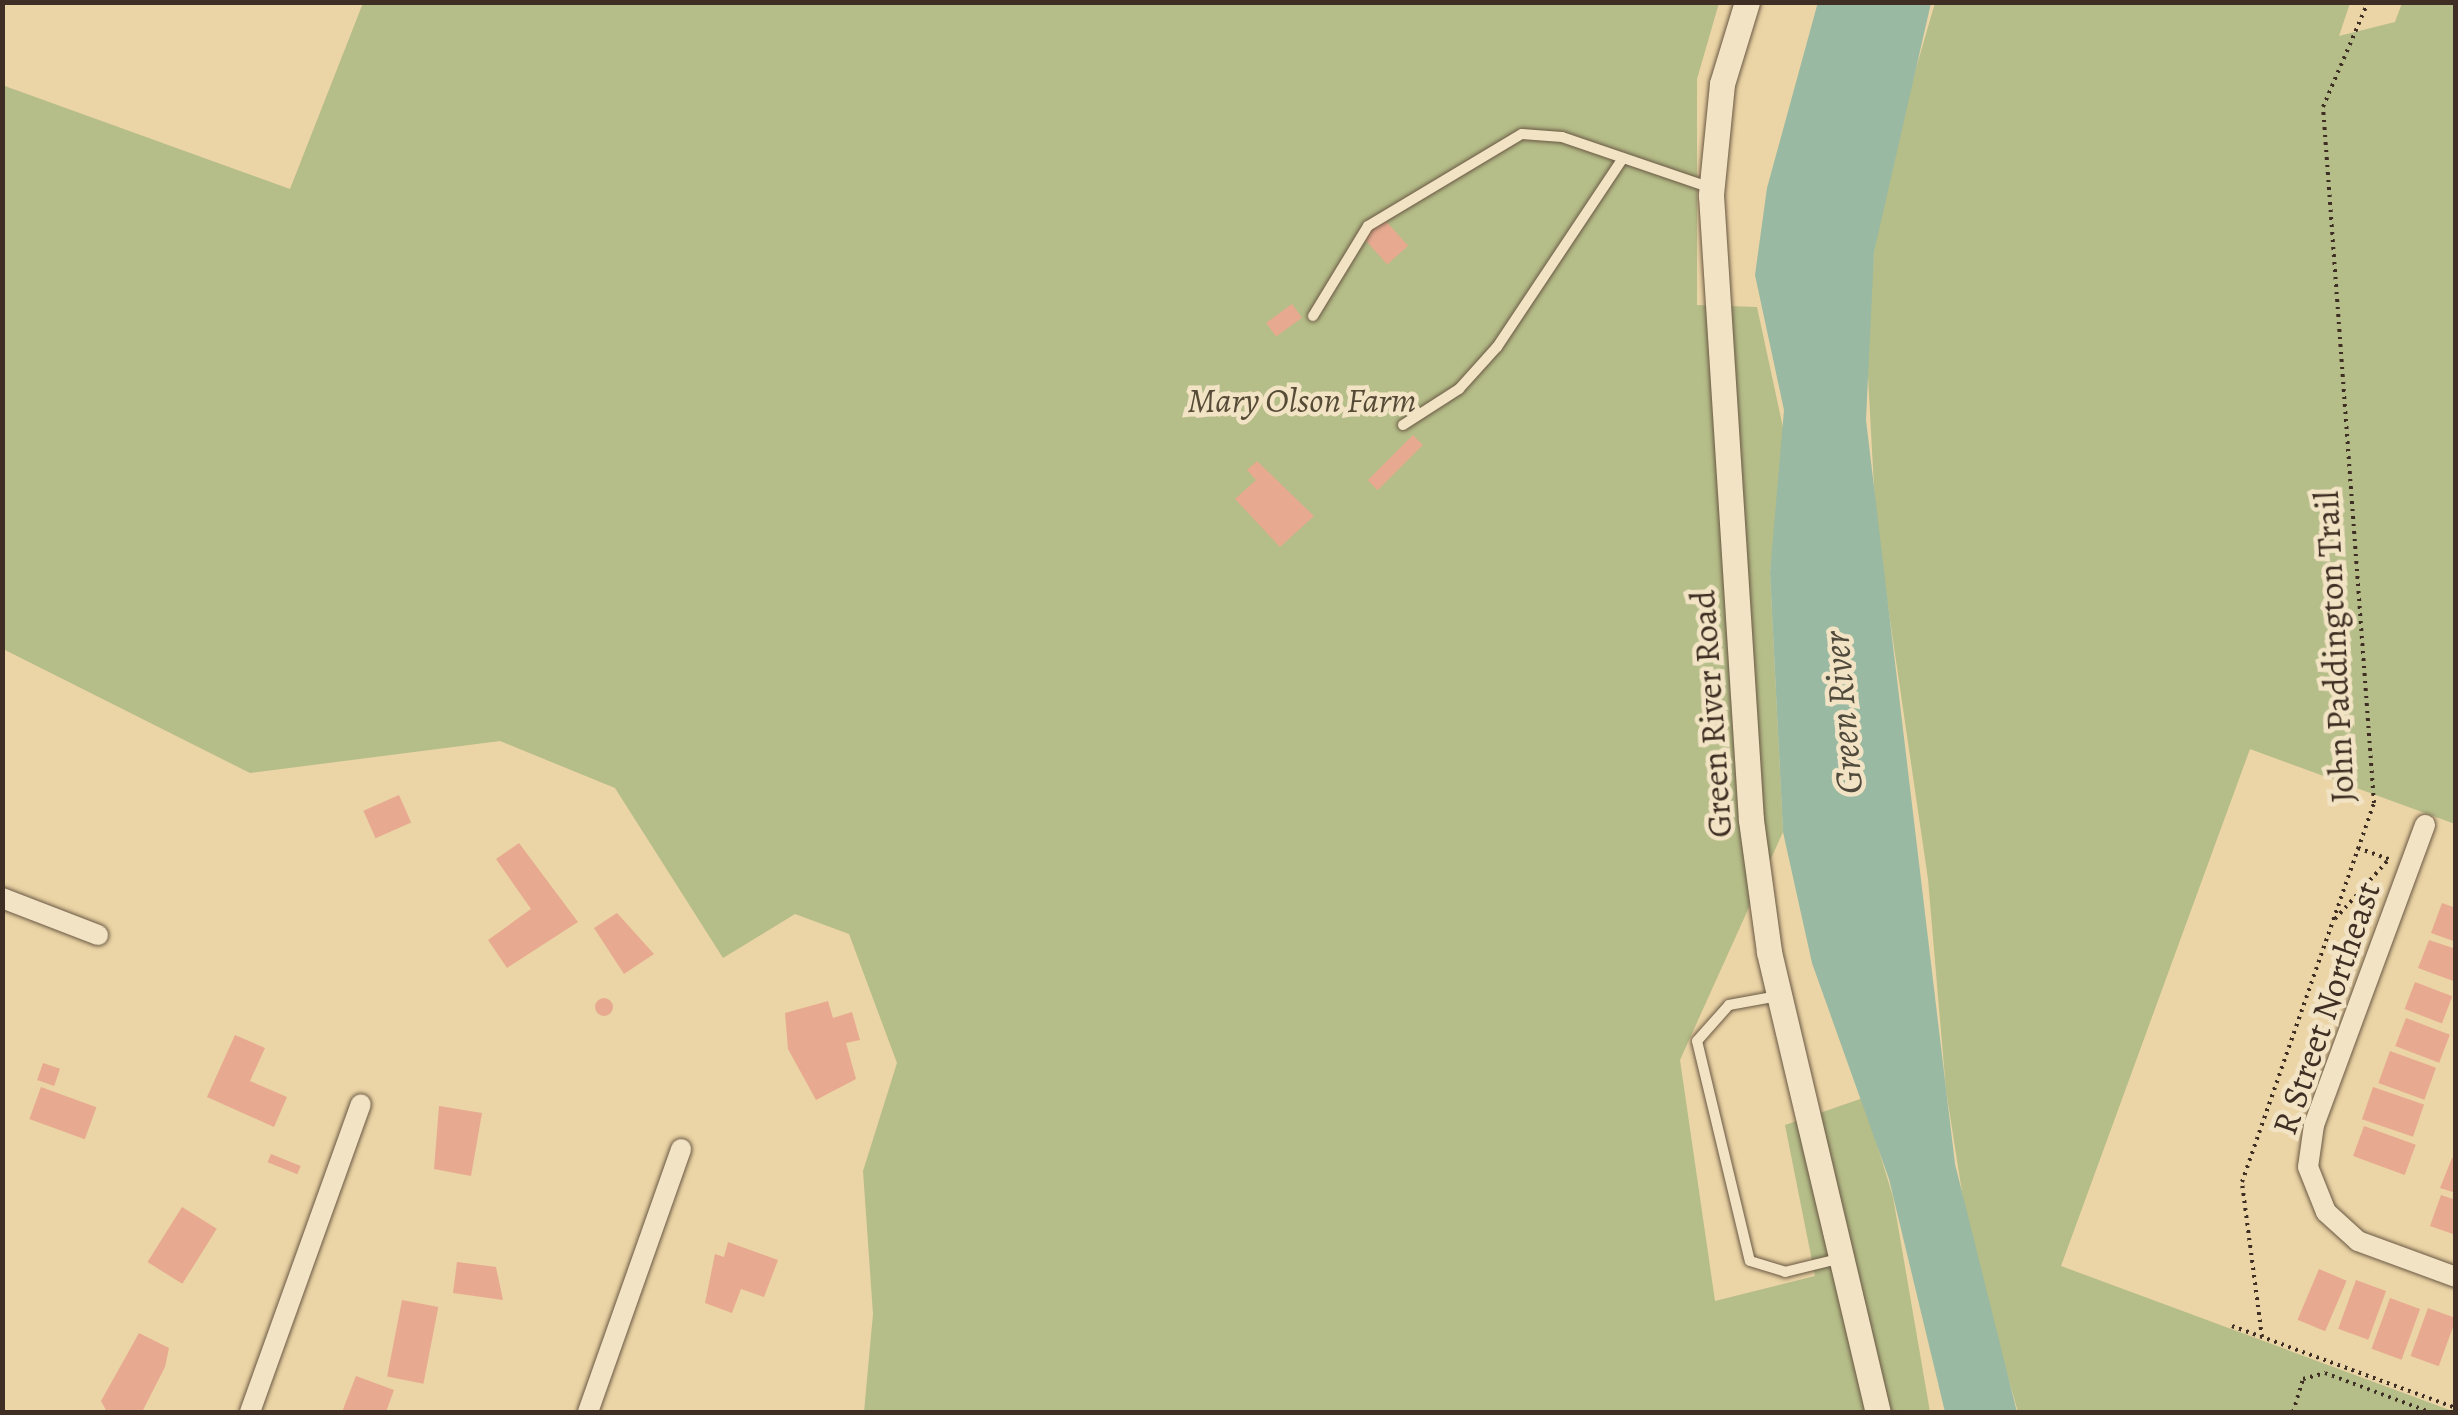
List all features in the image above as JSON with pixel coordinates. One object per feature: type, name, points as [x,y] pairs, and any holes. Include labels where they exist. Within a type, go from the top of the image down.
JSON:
[{"type":"street","name":"Green River Road","points":[[1748,2],[1722,84],[1712,188],[1751,820],[1779,996],[1845,1258],[1878,1412]]},
{"type":"street","name":"R Street Northeast","points":[[2425,825],[2399,863],[2310,1140],[2313,1188],[2326,1212],[2358,1242],[2456,1277]]},
{"type":"street","points":[[2,898],[98,935]]},
{"type":"street","points":[[250,1412],[360,1104]]},
{"type":"street","points":[[588,1412],[682,1149]]},
{"type":"lane","points":[[1314,316],[1368,226],[1522,134],[1623,158],[1712,188]]},
{"type":"lane","points":[[1403,426],[1458,388],[1497,347],[1623,158]]},
{"type":"lane","points":[[1779,996],[1728,1005],[1696,1040],[1750,1260],[1784,1272],[1845,1258]]},
{"type":"path","name":"John Paddington Trail","points":[[2262,1337],[2242,1182],[2374,802],[2323,107],[2368,2]]},
{"type":"path","points":[[2331,923],[2399,863],[2358,848]]},
{"type":"path","points":[[2232,1326],[2456,1408]]},
{"type":"path","points":[[2293,1412],[2302,1379],[2325,1373],[2430,1412]]},
{"type":"green space","name":"Mary Olson Farm","points":[[363,3],[1719,3],[1697,79],[1697,305],[1757,307],[1785,437],[1770,573],[1783,832],[1680,1060],[1715,1301],[1815,1276],[1785,1125],[1863,1098],[1893,1197],[1930,1412],[864,1412],[873,1314],[863,1171],[897,1063],[849,934],[795,914],[723,958],[615,788],[500,741],[250,773],[3,649],[2,85],[290,189]]},
{"type":"green space","points":[[1935,3],[2350,3],[2339,36],[2395,22],[2402,3],[2455,3],[2455,824],[2250,749],[2061,1266],[2455,1412],[2018,1412],[1970,1243],[1946,1090],[1928,879],[1876,524],[1866,339],[1874,252],[1887,168]]},
{"type":"water","name":"Green River","points":[[1818,2],[1931,3],[1874,252],[1866,420],[1955,1164],[2017,1412],[1945,1412],[1889,1179],[1812,963],[1783,832],[1770,573],[1784,410],[1755,275],[1767,188]]},
{"type":"building","points":[[1384,219],[1408,246],[1387,264],[1363,238]]},
{"type":"building","points":[[1292,304],[1302,318],[1276,337],[1266,323]]},
{"type":"building","points":[[1413,435],[1423,445],[1378,490],[1368,480]]},
{"type":"building","points":[[1257,461],[1314,516],[1280,547],[1235,499],[1256,480],[1247,470]]},
{"type":"building","points":[[399,795],[411,822],[376,838],[363,811]]},
{"type":"building","points":[[519,843],[578,922],[507,968],[488,940],[531,909],[496,859]]},
{"type":"building","points":[[2442,903],[2456,908],[2456,942],[2431,933]]},
{"type":"building","points":[[617,913],[654,954],[624,974],[594,928]]},
{"type":"building","points":[[2429,940],[2456,949],[2456,982],[2418,968]]},
{"type":"building","points":[[2415,982],[2452,996],[2442,1023],[2405,1009]]},
{"type":"building","points":[[604,998],[611,1000],[611,1014],[604,1016],[597,1014],[595,1007],[597,1000]]},
{"type":"building","points":[[828,1001],[833,1018],[852,1012],[860,1040],[846,1043],[856,1079],[816,1100],[788,1049],[785,1013]]},
{"type":"building","points":[[2406,1018],[2450,1035],[2439,1063],[2395,1046]]},
{"type":"building","points":[[235,1035],[265,1048],[250,1081],[287,1097],[274,1127],[207,1097]]},
{"type":"building","points":[[2390,1051],[2436,1068],[2424,1100],[2378,1083]]},
{"type":"building","points":[[43,1063],[60,1069],[54,1086],[37,1080]]},
{"type":"building","points":[[41,1087],[96,1107],[85,1139],[29,1119]]},
{"type":"building","points":[[2373,1087],[2424,1105],[2413,1137],[2362,1119]]},
{"type":"building","points":[[439,1106],[482,1113],[471,1176],[434,1169]]},
{"type":"building","points":[[2364,1126],[2416,1145],[2405,1175],[2353,1156]]},
{"type":"building","points":[[271,1154],[301,1166],[297,1174],[268,1162]]},
{"type":"building","points":[[2452,1158],[2456,1159],[2456,1193],[2440,1188]]},
{"type":"building","points":[[2441,1195],[2456,1200],[2456,1235],[2430,1226]]},
{"type":"building","points":[[182,1207],[217,1229],[182,1284],[148,1262]]},
{"type":"building","points":[[728,1242],[778,1260],[764,1297],[741,1289],[732,1313],[705,1303],[715,1254],[724,1257]]},
{"type":"building","points":[[457,1262],[496,1267],[503,1300],[453,1293]]},
{"type":"building","points":[[2319,1269],[2347,1281],[2325,1331],[2298,1320]]},
{"type":"building","points":[[2356,1280],[2386,1291],[2368,1340],[2338,1329]]},
{"type":"building","points":[[2390,1298],[2420,1309],[2402,1360],[2372,1349]]},
{"type":"building","points":[[402,1300],[438,1307],[423,1384],[387,1377]]},
{"type":"building","points":[[2428,1308],[2456,1318],[2439,1366],[2411,1356]]},
{"type":"building","points":[[139,1333],[169,1348],[165,1367],[142,1412],[107,1412],[101,1401]]},
{"type":"building","points":[[356,1376],[394,1390],[386,1412],[342,1412]]}]
